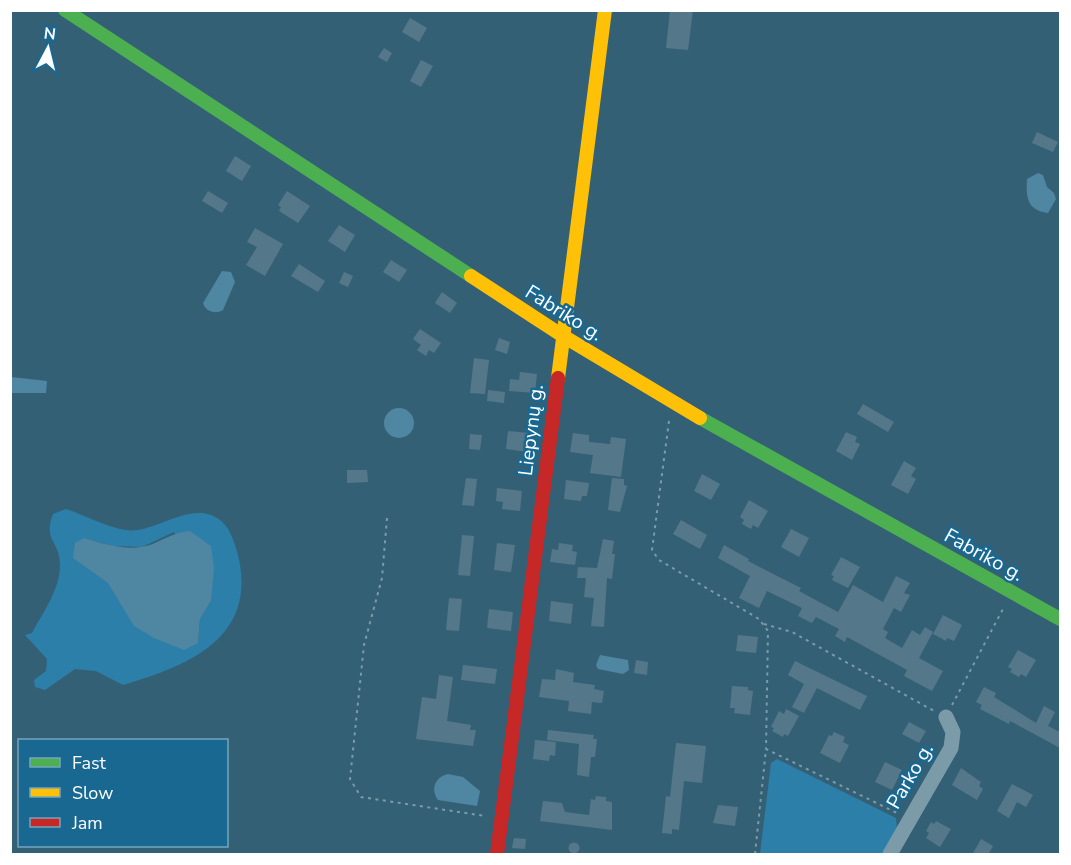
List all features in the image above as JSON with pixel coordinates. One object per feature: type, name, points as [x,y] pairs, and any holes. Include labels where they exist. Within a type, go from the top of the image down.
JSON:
[{"type":"street","name":"Fabriko g.","points":[[65,10],[563,336],[672,402],[1060,619]]},
{"type":"street","name":"Liepynų g.","points":[[497,855],[605,10]]},
{"type":"street","name":"Parko g.","points":[[890,855],[951,747],[953,732],[946,717]]},
{"type":"path","points":[[672,402],[652,544],[654,556],[764,624],[792,632],[946,717],[1011,593]]},
{"type":"path","points":[[387,518],[382,578],[364,645],[350,779],[361,796],[502,819]]},
{"type":"path","points":[[755,855],[766,750],[770,638],[764,624]]},
{"type":"path","points":[[766,750],[909,820]]},
{"type":"shaded area","points":[[1038,173],[1043,175],[1047,187],[1054,193],[1056,199],[1048,213],[1036,209],[1029,202],[1027,179]]},
{"type":"shaded area","points":[[222,271],[231,272],[235,282],[223,310],[214,312],[208,310],[203,303]]},
{"type":"shaded area","points":[[11,377],[47,381],[46,393],[11,393]]},
{"type":"shaded area","points":[[399,408],[405,409],[413,417],[413,429],[405,437],[399,438],[393,437],[385,429],[384,423],[385,417],[393,409]]},
{"type":"shaded area","points":[[66,509],[126,530],[146,528],[190,514],[201,513],[217,518],[226,526],[234,543],[238,555],[241,584],[238,608],[228,628],[212,644],[193,657],[171,668],[123,685],[96,671],[75,669],[45,690],[35,687],[34,680],[46,671],[47,659],[25,635],[32,633],[58,581],[59,556],[50,530],[53,514]],"holes":[[[174,532],[211,601],[200,619],[198,643],[118,597],[84,538],[113,546],[142,547]]]},
{"type":"shaded area","points":[[190,531],[211,546],[214,568],[211,601],[200,619],[198,643],[184,650],[154,638],[134,626],[108,583],[73,558],[75,543],[84,538],[112,546],[134,548],[147,546],[175,534]]},
{"type":"shaded area","points":[[600,655],[628,660],[629,670],[623,674],[598,669],[596,665]]},
{"type":"shaded area","points":[[777,759],[896,818],[897,830],[884,854],[760,854],[771,763]]},
{"type":"shaded area","points":[[448,774],[463,777],[480,791],[477,806],[438,800],[434,792],[435,784]]},
{"type":"building","points":[[670,10],[693,10],[688,50],[666,48]]},
{"type":"building","points":[[410,18],[427,28],[419,42],[402,32]]},
{"type":"building","points":[[384,48],[392,53],[387,62],[378,57]]},
{"type":"building","points":[[421,60],[433,66],[421,87],[410,81]]},
{"type":"building","points":[[1037,132],[1058,142],[1053,152],[1032,143]]},
{"type":"building","points":[[235,156],[251,166],[242,181],[226,171]]},
{"type":"building","points":[[208,191],[228,203],[222,213],[202,201]]},
{"type":"building","points":[[287,191],[310,206],[298,223],[279,211],[281,207],[278,205]]},
{"type":"building","points":[[339,225],[355,235],[345,252],[328,241]]},
{"type":"building","points":[[255,228],[283,244],[265,276],[246,265],[257,247],[247,242]]},
{"type":"building","points":[[391,260],[407,270],[399,282],[383,272]]},
{"type":"building","points":[[299,264],[325,281],[318,292],[291,276]]},
{"type":"building","points":[[344,272],[353,276],[348,287],[339,283]]},
{"type":"building","points":[[442,292],[457,303],[450,313],[435,303]]},
{"type":"building","points":[[420,329],[441,343],[434,353],[429,350],[426,356],[417,350],[421,345],[413,339]]},
{"type":"building","points":[[499,338],[510,342],[507,354],[495,350]]},
{"type":"building","points":[[474,358],[489,360],[485,394],[470,393]]},
{"type":"building","points":[[520,372],[537,374],[535,393],[509,391],[510,379],[519,380]]},
{"type":"building","points":[[488,390],[505,392],[504,403],[487,401]]},
{"type":"building","points":[[863,404],[894,422],[888,432],[857,414]]},
{"type":"building","points":[[508,431],[529,433],[527,452],[506,449]]},
{"type":"building","points":[[846,432],[857,437],[855,442],[860,444],[852,460],[836,451]]},
{"type":"building","points":[[573,433],[589,435],[589,442],[610,444],[611,437],[626,439],[621,477],[590,473],[593,455],[570,452]]},
{"type":"building","points":[[470,434],[482,435],[480,450],[469,449]]},
{"type":"building","points":[[904,461],[916,468],[911,476],[916,479],[908,494],[891,485]]},
{"type":"building","points":[[347,470],[367,470],[368,482],[347,483]]},
{"type":"building","points":[[702,474],[720,484],[711,500],[694,491]]},
{"type":"building","points":[[466,478],[477,479],[474,506],[462,505]]},
{"type":"building","points":[[612,478],[624,479],[624,485],[627,486],[620,512],[608,510]]},
{"type":"building","points":[[566,480],[589,483],[587,496],[582,496],[581,501],[564,499]]},
{"type":"building","points":[[497,488],[522,491],[520,511],[502,509],[503,502],[496,501]]},
{"type":"building","points":[[749,500],[768,511],[758,528],[753,525],[751,529],[742,524],[744,520],[740,517]]},
{"type":"building","points":[[681,520],[707,535],[700,549],[673,534]]},
{"type":"building","points":[[791,529],[809,538],[799,557],[781,547]]},
{"type":"building","points":[[462,535],[474,536],[470,576],[458,575]]},
{"type":"building","points":[[603,539],[614,541],[612,554],[615,554],[612,579],[607,578],[604,627],[591,626],[594,598],[584,597],[586,578],[577,578],[578,567],[597,568]]},
{"type":"building","points":[[497,543],[515,545],[511,572],[494,570]]},
{"type":"building","points":[[559,543],[573,545],[572,551],[577,552],[575,565],[550,562],[552,549],[558,550]]},
{"type":"building","points":[[724,545],[749,559],[748,561],[801,588],[799,591],[838,612],[853,585],[883,602],[896,576],[910,583],[904,593],[910,595],[901,612],[894,608],[883,629],[888,632],[885,638],[902,648],[912,630],[920,635],[925,627],[933,632],[919,658],[943,671],[932,691],[904,676],[907,670],[847,637],[845,642],[835,636],[839,629],[816,617],[812,623],[798,616],[802,608],[767,591],[759,608],[739,598],[750,576],[718,558]]},
{"type":"building","points":[[841,557],[860,567],[848,588],[832,580],[834,576],[831,575]]},
{"type":"building","points":[[449,598],[462,599],[459,631],[446,630]]},
{"type":"building","points":[[551,601],[573,604],[571,624],[549,621]]},
{"type":"building","points":[[489,609],[513,612],[511,631],[487,628]]},
{"type":"building","points":[[943,615],[962,625],[954,641],[947,638],[946,641],[933,634]]},
{"type":"building","points":[[738,635],[758,637],[756,653],[736,651]]},
{"type":"building","points":[[1018,650],[1036,660],[1026,677],[1021,674],[1019,677],[1010,672],[1012,669],[1008,667]]},
{"type":"building","points":[[636,660],[648,662],[647,675],[634,673]]},
{"type":"building","points":[[795,661],[867,696],[860,710],[817,688],[804,713],[792,707],[804,684],[788,675]]},
{"type":"building","points":[[463,665],[497,669],[495,684],[461,680]]},
{"type":"building","points":[[556,669],[574,673],[573,682],[595,685],[594,689],[604,691],[602,703],[592,702],[591,714],[568,711],[569,701],[539,697],[542,679],[555,680]]},
{"type":"building","points":[[439,675],[453,677],[447,721],[471,725],[470,730],[476,730],[473,746],[416,739],[422,697],[436,699]]},
{"type":"building","points":[[732,686],[748,687],[748,690],[753,691],[750,715],[734,713],[735,708],[730,708]]},
{"type":"building","points":[[984,687],[996,693],[994,697],[1036,723],[1044,706],[1055,712],[1048,726],[1060,732],[1060,748],[1010,721],[1009,724],[980,709],[982,705],[976,702]]},
{"type":"building","points":[[786,709],[799,716],[788,736],[784,734],[783,737],[772,731],[774,728],[771,727],[779,711],[784,714]]},
{"type":"building","points":[[909,722],[926,731],[919,743],[902,734]]},
{"type":"building","points":[[548,730],[594,735],[593,739],[597,739],[595,757],[591,757],[589,777],[577,775],[579,744],[547,740]]},
{"type":"building","points":[[834,732],[845,737],[843,742],[849,745],[840,763],[820,753],[829,735],[832,736]]},
{"type":"building","points":[[535,740],[556,742],[555,756],[550,755],[549,761],[533,759]]},
{"type":"building","points":[[676,743],[706,746],[702,783],[684,781],[679,830],[672,829],[672,834],[662,833],[666,796],[670,797]]},
{"type":"building","points":[[885,762],[902,770],[892,790],[875,782]]},
{"type":"building","points":[[961,768],[981,782],[979,786],[983,789],[977,800],[952,785]]},
{"type":"building","points":[[1012,784],[1033,795],[1026,807],[1017,802],[1009,818],[997,811]]},
{"type":"building","points":[[596,796],[606,797],[606,801],[612,802],[612,830],[540,821],[543,801],[562,803],[565,812],[589,815],[591,799],[595,800]]},
{"type":"building","points":[[718,805],[738,807],[735,826],[713,823]]},
{"type":"building","points":[[936,821],[951,829],[940,847],[926,838],[929,833],[926,831],[931,822],[934,824]]},
{"type":"building","points":[[514,838],[526,839],[525,849],[512,848]]},
{"type":"building","points":[[981,839],[993,846],[988,855],[972,855]]},
{"type":"building","points":[[574,842],[580,848],[574,854],[568,848]]},
{"type":"traffic: fast","points":[[65,10],[471,276]]},
{"type":"traffic: fast","points":[[700,418],[1060,619]]},
{"type":"traffic: slow","points":[[558,378],[605,10]]},
{"type":"traffic: slow","points":[[471,276],[563,336],[700,418]]},
{"type":"traffic: jam","points":[[497,854],[558,378]]}]
